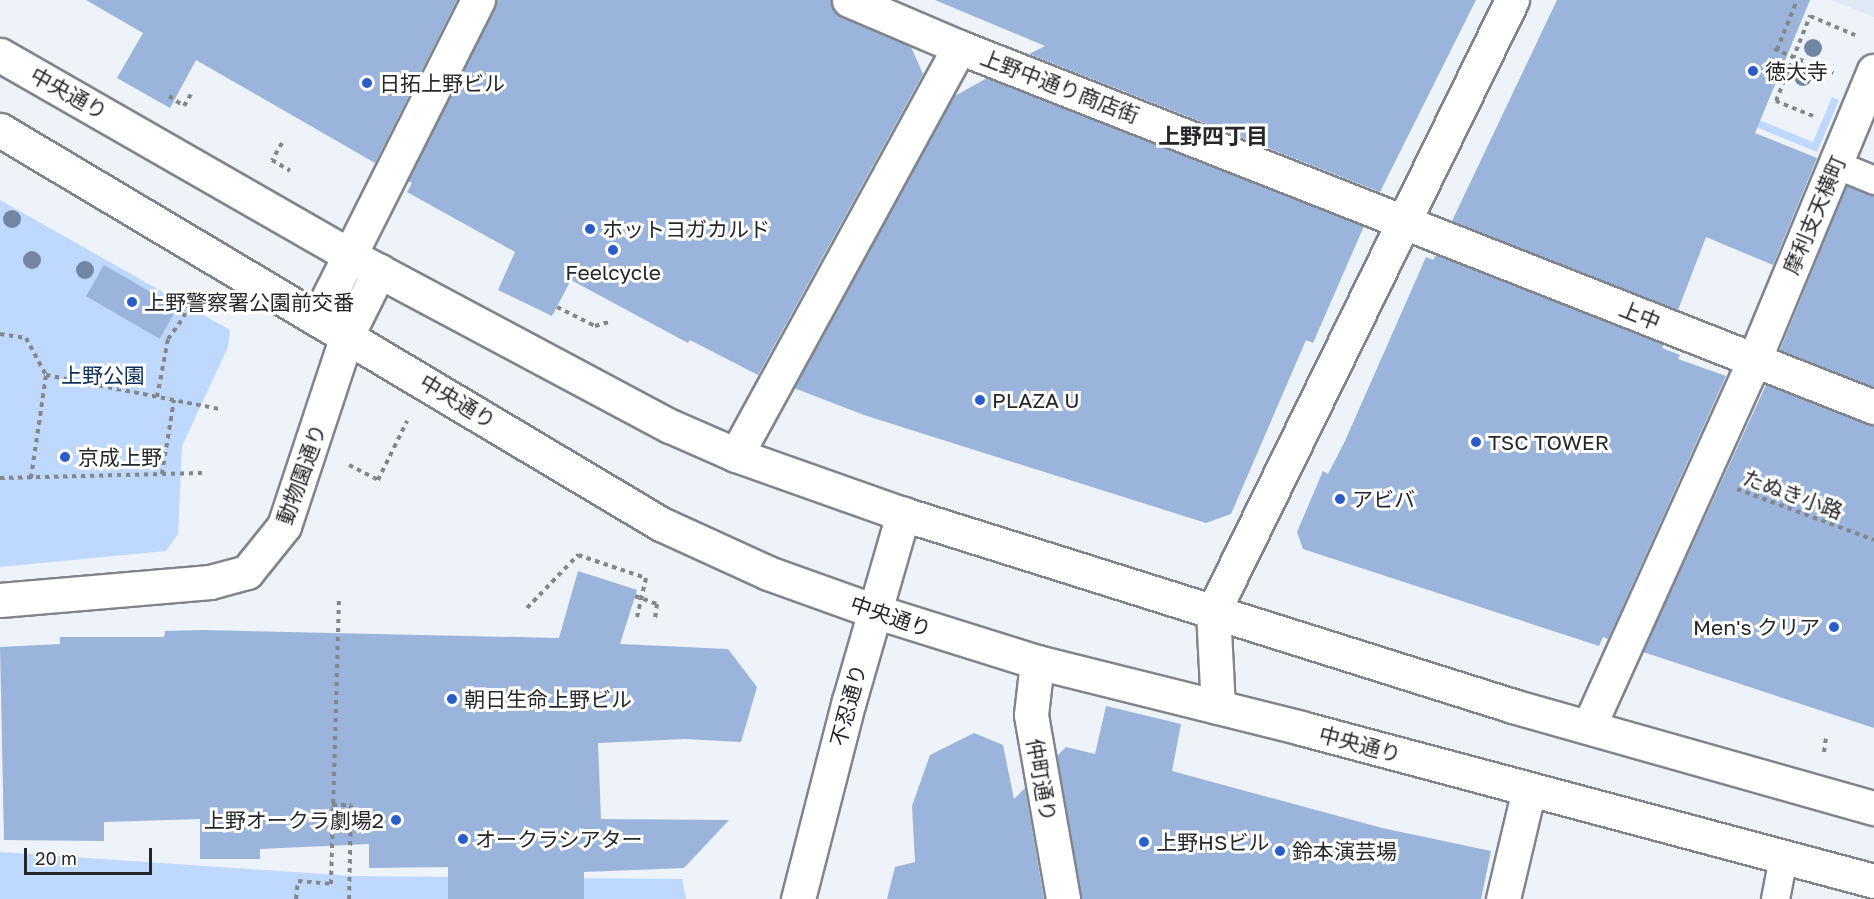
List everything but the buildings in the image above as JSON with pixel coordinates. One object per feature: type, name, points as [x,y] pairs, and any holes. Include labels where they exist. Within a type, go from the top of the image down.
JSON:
[{"type":"main road","points":[[318,318],[478,0]]},
{"type":"main road","name":"上野中通り商店街","points":[[849,0],[959,47],[1407,221]]},
{"type":"main road","points":[[1218,707],[1213,612],[1407,221],[1512,0]]},
{"type":"main road","points":[[736,455],[959,47]]},
{"type":"main road","name":"中央通り","points":[[0,55],[351,256],[670,426],[736,455],[903,514],[1213,612],[1589,726],[1874,808]]},
{"type":"main road","name":"摩利支天横町","points":[[1589,726],[1754,360],[1874,71]]},
{"type":"main road","name":"中央通り","points":[[0,130],[347,334],[661,524],[768,573],[874,611],[1037,662],[1218,707],[1874,881]]},
{"type":"main road","name":"上中","points":[[1407,221],[1874,407]]},
{"type":"main road","name":"動物園通り","points":[[0,600],[210,582],[247,572],[284,526],[347,334],[379,271]]},
{"type":"main road","name":"不忍通り","points":[[798,899],[874,611],[903,514]]},
{"type":"main road","name":"仲町通り","points":[[1037,662],[1030,715],[1063,899]]},
{"type":"main road","points":[[1503,899],[1529,789]]},
{"type":"street","points":[[1835,164],[1874,180]]},
{"type":"street","points":[[1775,899],[1783,857]]},
{"type":"path","points":[[1797,0],[1776,49],[1797,58]]},
{"type":"path","points":[[1818,118],[1776,101],[1797,58],[1810,16],[1855,34]]},
{"type":"path","points":[[169,96],[183,106],[192,92]]},
{"type":"path","points":[[282,143],[272,160],[290,171]]},
{"type":"path","points":[[157,397],[168,339],[184,317],[189,294]]},
{"type":"path","points":[[557,307],[595,326],[609,322]]},
{"type":"path","points":[[0,334],[26,338],[46,375],[31,477]]},
{"type":"path","points":[[46,375],[219,409]]},
{"type":"path","points":[[162,474],[174,400]]},
{"type":"path","points":[[349,465],[378,480],[407,421]]},
{"type":"path","points":[[0,478],[202,473]]},
{"type":"path","name":"たぬき小路","points":[[1701,476],[1874,540]]},
{"type":"path","points":[[527,608],[578,555],[646,578],[637,616]]},
{"type":"path","points":[[635,596],[657,604],[655,618]]},
{"type":"path","points":[[296,899],[298,881],[331,884],[339,602]]},
{"type":"path","points":[[1826,738],[1821,750],[1830,754]]},
{"type":"path","points":[[332,805],[351,805],[349,899]]},
{"type":"shaded area","points":[[1831,0],[1874,0],[1874,17]]},
{"type":"green space","points":[[1832,97],[1839,100],[1817,152],[1751,125],[1754,118],[1813,142]]},
{"type":"green space","name":"上野公園","points":[[0,200],[230,330],[228,347],[182,446],[178,534],[166,551],[0,567]]},
{"type":"green space","points":[[0,852],[353,876],[682,879],[686,899],[0,899]]},
{"type":"place","name":"徳大寺","points":[[1753,71]]},
{"type":"place","name":"日拓上野ビル","points":[[367,83]]},
{"type":"place","name":"ホットヨガカルド","points":[[590,229]]},
{"type":"place","name":"Feelcycle","points":[[613,250]]},
{"type":"place","name":"上野警察署公園前交番","points":[[132,302]]},
{"type":"place","name":"PLAZA U","points":[[980,400]]},
{"type":"place","name":"TSC TOWER","points":[[1476,442]]},
{"type":"place","name":"京成上野","points":[[65,457]]},
{"type":"place","name":"アビバ","points":[[1340,499]]},
{"type":"place","name":"Men's クリア","points":[[1834,627]]},
{"type":"place","name":"朝日生命上野ビル","points":[[452,699]]},
{"type":"place","name":"上野オークラ劇場2","points":[[396,820]]},
{"type":"place","name":"オークラシアター","points":[[463,839]]},
{"type":"place","name":"上野HSビル","points":[[1144,842]]},
{"type":"place","name":"鈴本演芸場","points":[[1280,851]]},
{"type":"district","name":"上野四丁目","points":[[1213,136]]}]
